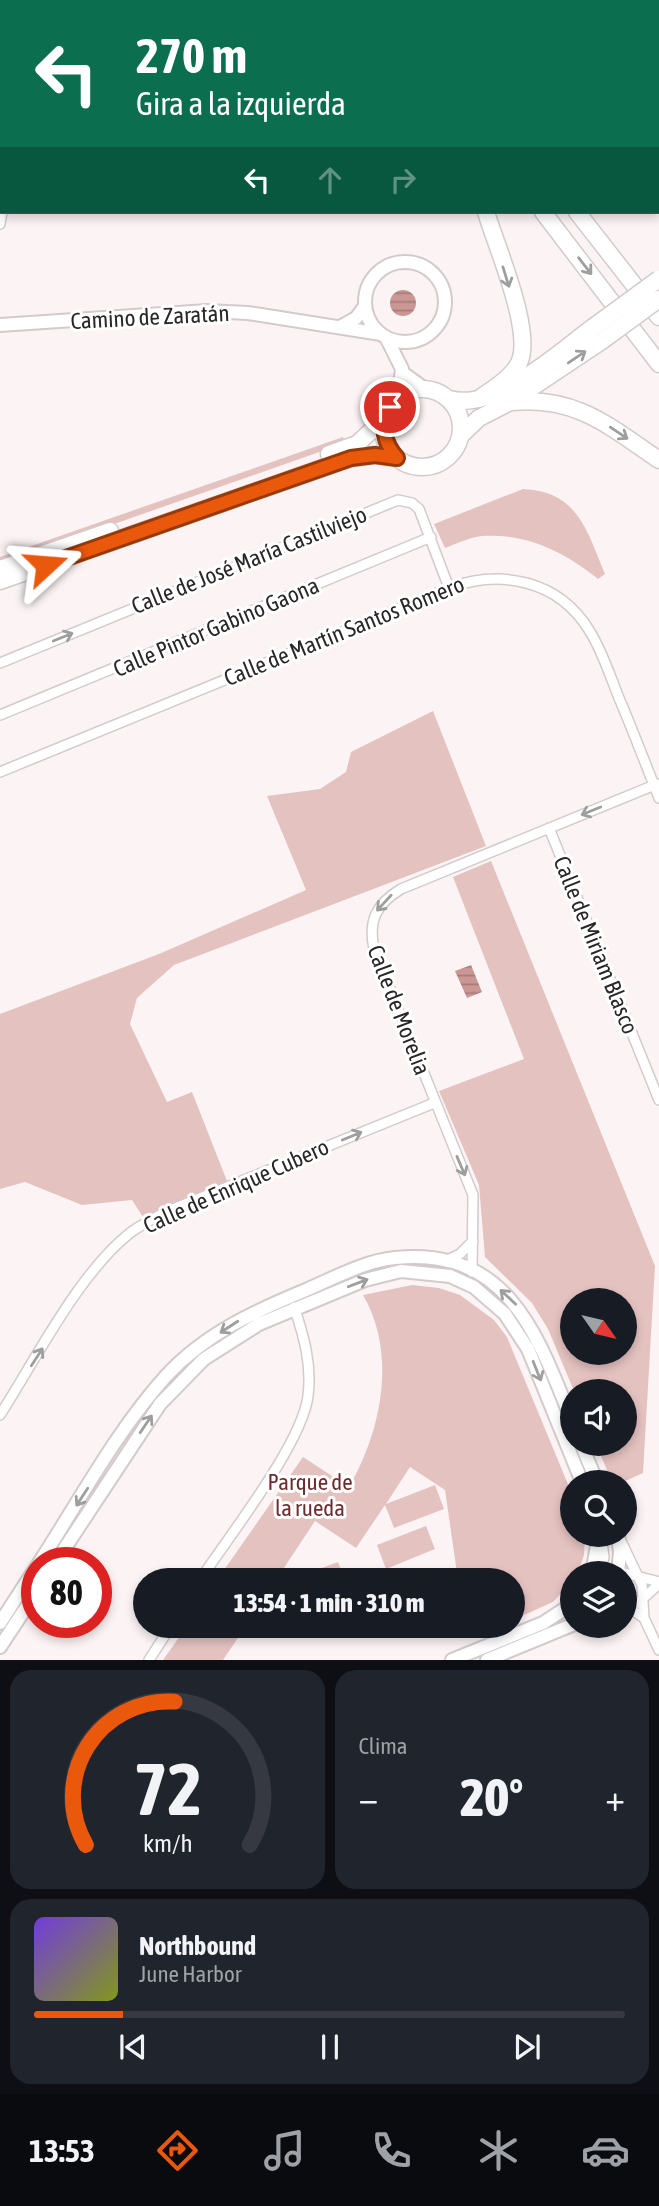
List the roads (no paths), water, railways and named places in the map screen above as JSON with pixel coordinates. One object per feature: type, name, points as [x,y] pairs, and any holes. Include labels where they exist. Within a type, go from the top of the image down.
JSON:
[{"type":"highway","points":[[478,399],[509,376],[519,363],[523,348],[521,323],[487,214]]},
{"type":"highway","points":[[545,214],[659,364]]},
{"type":"highway","points":[[580,214],[659,317]]},
{"type":"highway","points":[[460,436],[479,418],[510,402],[597,334],[659,279]]},
{"type":"highway","points":[[0,569],[346,448],[368,436],[385,418],[398,398],[406,392],[425,389],[465,403],[478,399],[532,373],[659,299]]},
{"type":"highway","points":[[0,581],[351,458],[375,455],[397,458],[418,467],[440,462],[457,446],[460,436],[459,416],[449,399]]},
{"type":"highway","points":[[510,402],[536,400],[572,406],[590,413],[659,460]]},
{"type":"highway","points":[[385,418],[385,440],[397,458]]},
{"type":"street","points":[[340,327],[356,318],[365,306],[370,282],[387,266],[411,262],[432,272],[444,293],[444,309],[433,330],[412,341],[384,336]]},
{"type":"street","points":[[365,306],[368,318],[384,336],[402,369],[425,389]]},
{"type":"street","name":"Camino de Zaratán","points":[[0,325],[207,311],[248,313],[384,336]]},
{"type":"street","points":[[398,398],[402,369],[412,341]]},
{"type":"street","name":"Calle de José María Castilviejo","points":[[0,663],[398,500],[412,503],[419,509],[449,588]]},
{"type":"street","name":"Calle Pintor Gabino Gaona","points":[[0,715],[430,537]]},
{"type":"street","name":"Calle de Martín Santos Romero","points":[[1,769],[472,579],[519,580],[549,592],[570,607],[590,631],[657,784],[659,798]]},
{"type":"street","name":"Calle de Morelia","points":[[474,1287],[473,1195],[374,949],[371,925],[374,914],[387,897],[401,889],[657,784]]},
{"type":"street","name":"Calle de Miriam Blasco","points":[[549,828],[659,1100]]},
{"type":"street","name":"Calle de Enrique Cubero","points":[[0,1415],[85,1284],[106,1256],[131,1232],[163,1213],[434,1103]]},
{"type":"street","points":[[445,1261],[460,1254],[473,1241]]},
{"type":"street","points":[[65,1547],[144,1427],[179,1380],[238,1335],[365,1265],[394,1258],[445,1261],[472,1271],[502,1291],[525,1315],[560,1391]]},
{"type":"street","points":[[50,1547],[132,1420],[169,1373],[191,1351],[253,1311],[292,1303],[401,1271],[430,1272],[474,1287],[505,1314],[528,1349],[577,1470]]},
{"type":"street","points":[[208,1568],[290,1444],[303,1417],[308,1398],[308,1361],[292,1303]]},
{"type":"street","points":[[637,1577],[659,1583]]},
{"type":"street","points":[[637,1578],[642,1586],[644,1618],[659,1650]]},
{"type":"street","points":[[637,1601],[659,1583]]},
{"type":"street","points":[[0,1623],[21,1591]]},
{"type":"street","points":[[637,1613],[644,1618]]},
{"type":"street","points":[[456,1659],[560,1614]]},
{"type":"street","points":[[0,1647],[21,1615]]},
{"type":"street","points":[[487,1660],[560,1630]]},
{"type":"street","points":[[149,1660],[163,1638]]},
{"type":"park label","name":"Parque de la rueda","points":[[310,1495]]}]
